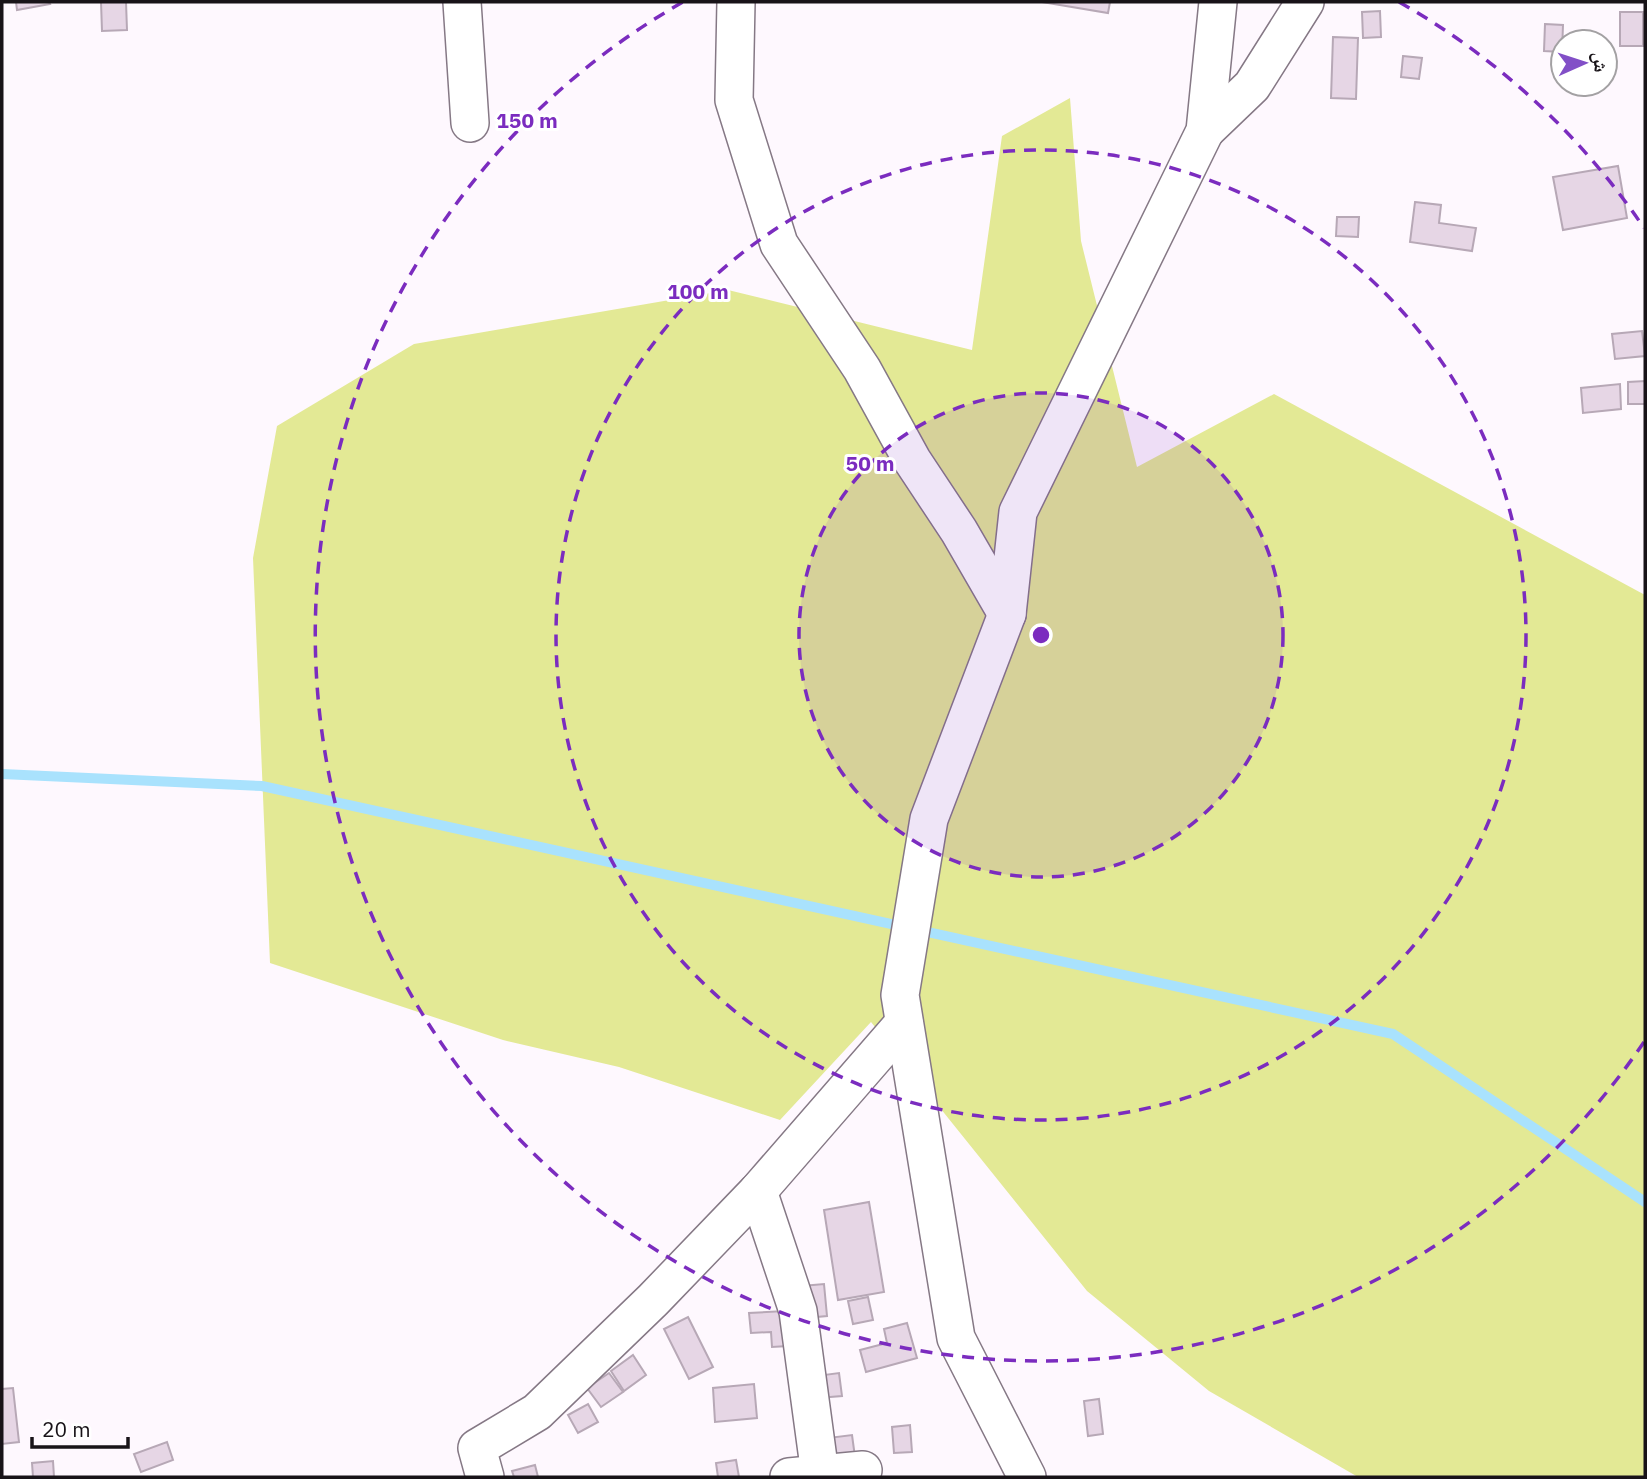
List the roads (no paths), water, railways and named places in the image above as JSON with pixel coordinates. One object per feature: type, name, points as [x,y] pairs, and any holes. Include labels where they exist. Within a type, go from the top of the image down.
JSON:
[{"type":"street","points":[[462,2],[470,123]]},
{"type":"street","points":[[736,2],[734,100],[779,244],[862,369],[912,460],[959,531],[1007,614]]},
{"type":"street","points":[[1205,131],[1218,2]]},
{"type":"street","points":[[1027,1477],[956,1338],[904,1023],[900,995],[929,819],[1007,614],[1018,513],[1205,131],[1252,86],[1305,2]]},
{"type":"street","points":[[485,1477],[477,1448],[537,1412],[653,1300],[758,1191],[904,1023]]},
{"type":"street","points":[[758,1191],[798,1311],[805,1476],[863,1470]]},
{"type":"waterway","points":[[2,774],[262,786],[1393,1034],[1645,1202]]}]
